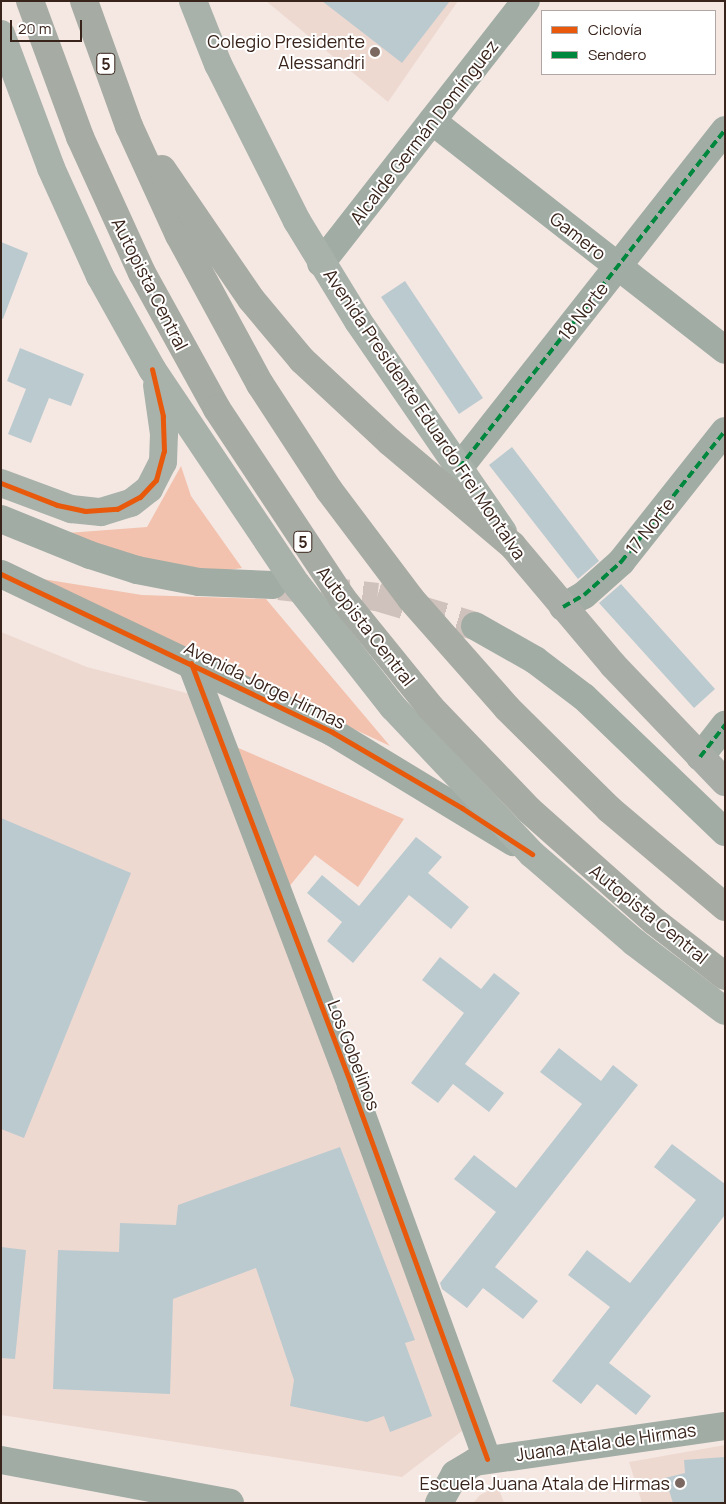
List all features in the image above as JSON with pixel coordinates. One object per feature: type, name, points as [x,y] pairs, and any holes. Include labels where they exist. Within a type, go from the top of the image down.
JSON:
[{"type":"highway","name":"Autopista Central","points":[[30,1],[80,137],[151,290],[217,409],[342,598],[432,708],[523,804],[590,867],[725,976]]},
{"type":"highway","name":"5","points":[[84,1],[129,126],[178,235],[218,310],[294,438],[366,542],[458,654],[557,760],[636,833],[725,907]]},
{"type":"highway","points":[[129,126],[251,299],[302,360],[390,442],[512,545]]},
{"type":"main road","name":"Avenida Presidente Eduardo Frei Montalva","points":[[193,1],[244,119],[321,263],[459,468],[512,545],[563,608],[725,782]]},
{"type":"main road","points":[[4,48],[74,222],[100,276],[152,369],[264,539],[350,654],[438,758],[532,854],[634,942],[725,1011]]},
{"type":"main road","points":[[1,483],[57,505],[85,511],[117,509],[140,497],[156,480],[164,451],[163,416],[152,369]]},
{"type":"street","name":"Alcalde Germán Domínguez","points":[[321,263],[526,1]]},
{"type":"street","name":"Gamero","points":[[432,122],[725,350]]},
{"type":"street","name":"18 Norte","points":[[459,468],[725,130]]},
{"type":"street","name":"17 Norte","points":[[563,608],[584,595],[621,562],[725,431]]},
{"type":"street","points":[[1,519],[90,555],[137,570],[199,582],[273,585]]},
{"type":"street","name":"Avenida Jorge Hirmas","points":[[1,574],[191,664],[363,750],[462,808],[532,854]]},
{"type":"street","points":[[475,626],[536,660],[584,697],[725,832]]},
{"type":"street","name":"Los Gobelinos","points":[[191,664],[351,1085],[486,1459]]},
{"type":"street","points":[[700,757],[725,725]]},
{"type":"street","name":"Juana Atala de Hirmas","points":[[439,1503],[455,1474],[486,1459],[725,1426]]},
{"type":"street","points":[[1,1460],[230,1503]]},
{"type":"shaded area","name":"Colegio Presidente Alessandri","points":[[266,1],[458,1],[388,102]]},
{"type":"shaded area","points":[[181,466],[191,496],[242,568],[222,571],[150,562],[67,533],[147,527]]},
{"type":"shaded area","points":[[30,577],[142,595],[266,599],[390,746]]},
{"type":"shaded area","points":[[1,632],[87,667],[198,696],[466,1428],[402,1477],[1,1415]]},
{"type":"shaded area","points":[[236,747],[404,819],[358,887],[315,855],[288,888]]},
{"type":"shaded area","name":"Escuela Juana Atala de Hirmas","points":[[725,1445],[725,1503],[642,1503],[629,1462]]},
{"type":"shaded area","points":[[498,1486],[504,1503],[473,1503],[480,1495]]},
{"type":"building","points":[[322,1],[450,1],[402,63]]},
{"type":"building","points":[[1,242],[28,253],[3,319],[1,318]]},
{"type":"building","points":[[405,281],[483,398],[459,414],[381,297]]},
{"type":"building","points":[[20,348],[84,374],[71,406],[49,398],[31,443],[8,434],[26,389],[7,381]]},
{"type":"building","points":[[512,447],[599,561],[578,579],[489,465]]},
{"type":"building","points":[[621,584],[715,689],[694,708],[599,603]]},
{"type":"building","points":[[1,818],[131,873],[24,1138],[1,1129]]},
{"type":"building","points":[[416,837],[442,857],[428,873],[469,907],[451,929],[409,895],[353,963],[327,941],[342,922],[307,893],[322,875],[359,906]]},
{"type":"building","points":[[440,957],[481,989],[494,973],[520,993],[465,1064],[504,1093],[489,1112],[453,1084],[438,1103],[411,1083],[464,1013],[422,980]]},
{"type":"building","points":[[559,1048],[601,1081],[613,1065],[638,1085],[495,1267],[538,1301],[523,1319],[483,1288],[467,1308],[442,1289],[440,1283],[496,1212],[454,1179],[474,1155],[516,1188],[582,1104],[540,1072]]},
{"type":"building","points":[[672,1144],[725,1184],[725,1215],[609,1363],[651,1396],[636,1415],[597,1384],[581,1404],[552,1381],[610,1307],[568,1275],[587,1250],[630,1283],[696,1200],[654,1167]]},
{"type":"building","points":[[340,1147],[415,1340],[405,1343],[432,1416],[390,1432],[384,1416],[367,1422],[290,1406],[294,1380],[256,1268],[173,1299],[170,1394],[53,1389],[58,1250],[119,1252],[120,1223],[176,1225],[178,1205]]},
{"type":"building","points":[[1,1247],[26,1250],[15,1359],[1,1358]]},
{"type":"building","points":[[725,1457],[725,1503],[673,1503],[665,1478],[685,1473],[684,1460]]},
{"type":"tunnel","points":[[279,586],[377,597],[475,626]]},
{"type":"marked path","points":[[459,468],[725,130]]},
{"type":"marked path","points":[[563,607],[584,595],[621,562],[725,431]]},
{"type":"marked path","points":[[700,757],[725,725]]},
{"type":"cycle path","points":[[1,483],[57,505],[85,511],[117,509],[140,497],[156,480],[164,451],[163,416],[152,369]]},
{"type":"cycle path","points":[[1,574],[332,732],[462,808],[532,854]]},
{"type":"cycle path","points":[[191,663],[351,1085],[487,1459]]},
{"type":"place","name":"Colegio Presidente Alessandri","points":[[375,52]]},
{"type":"place","name":"Escuela Juana Atala de Hirmas","points":[[680,1483]]}]
